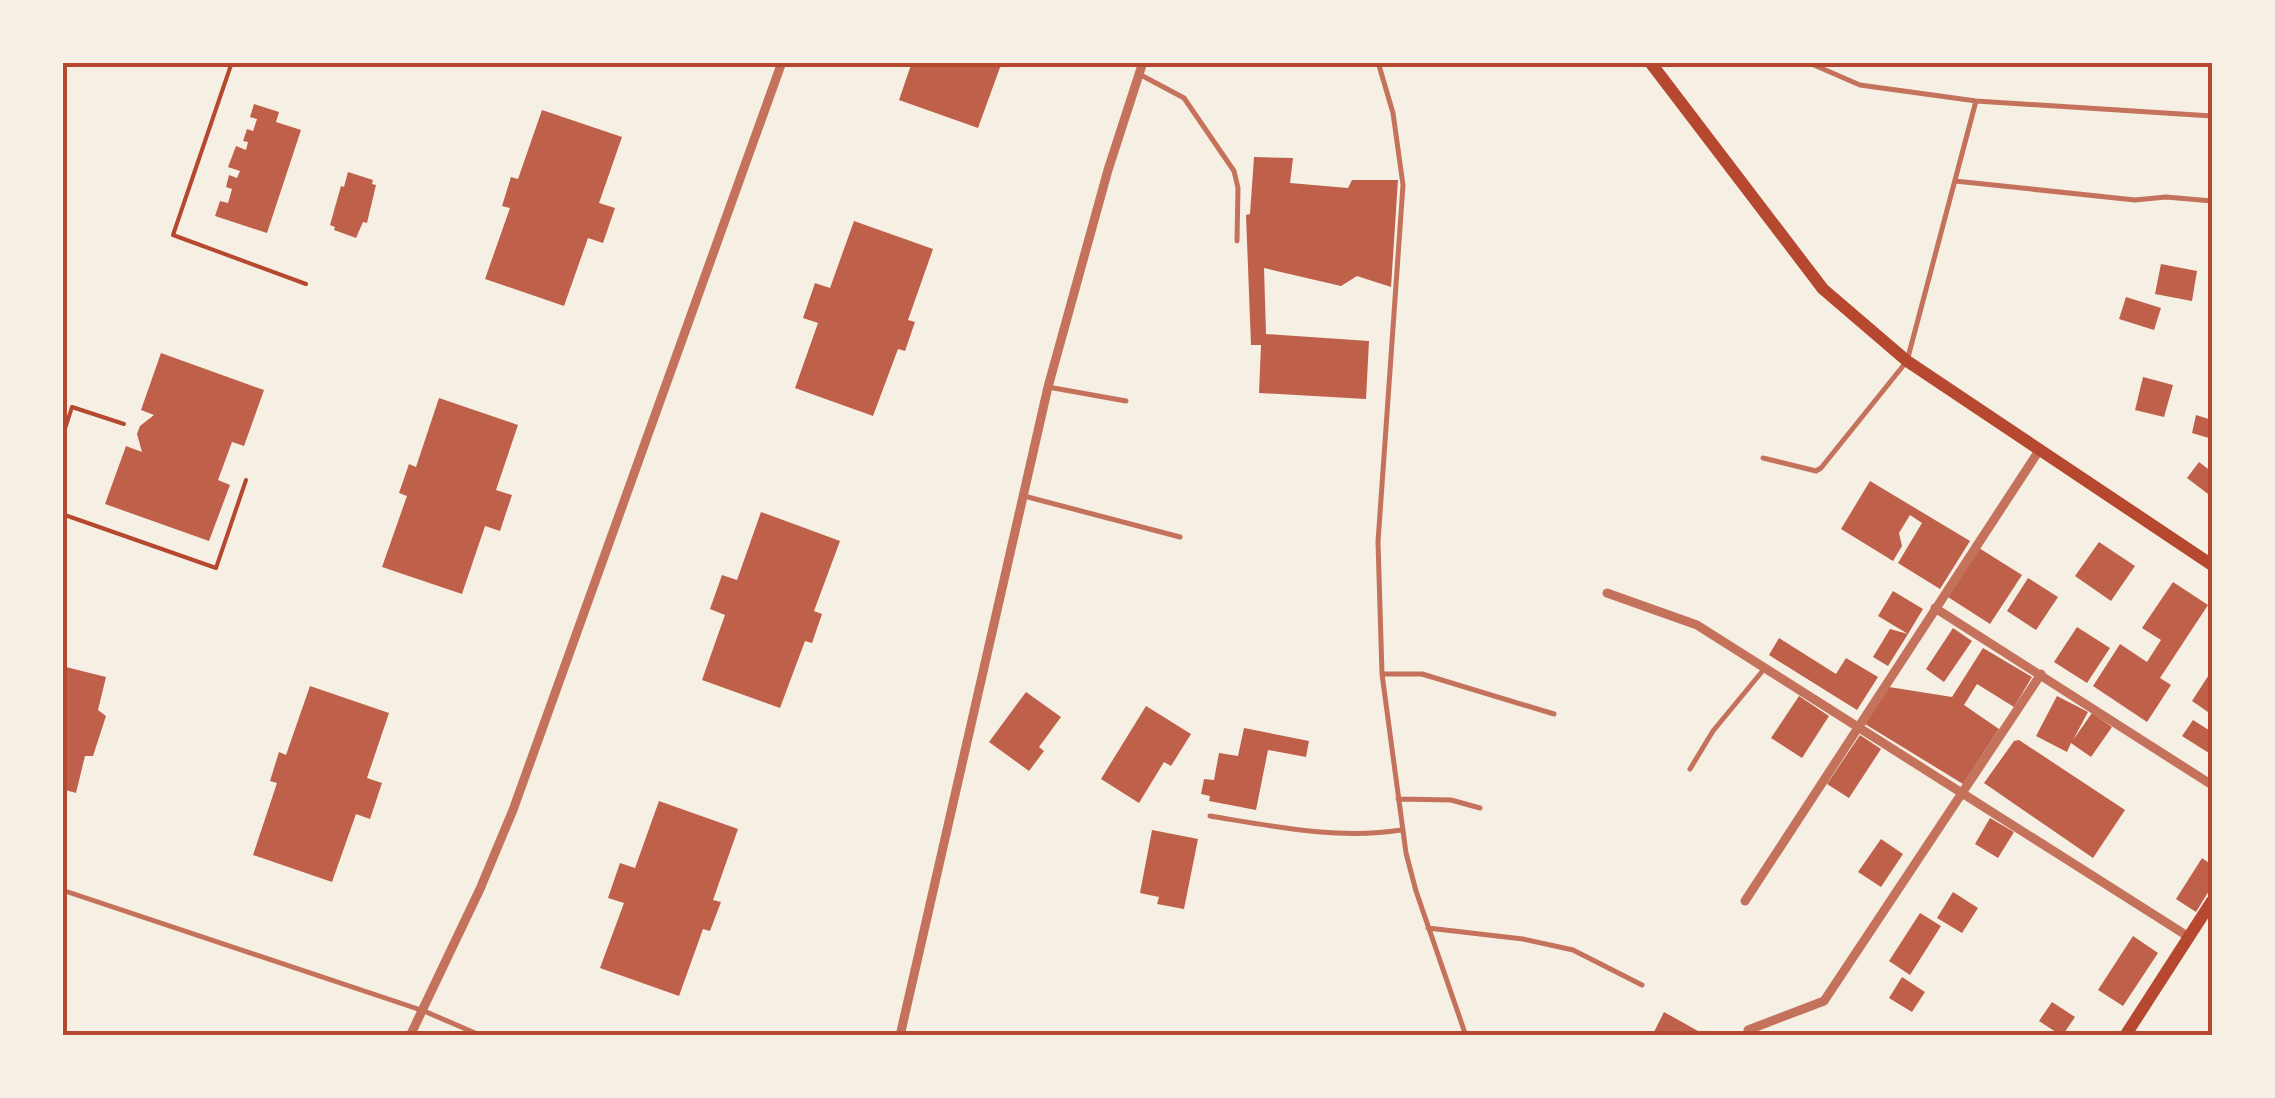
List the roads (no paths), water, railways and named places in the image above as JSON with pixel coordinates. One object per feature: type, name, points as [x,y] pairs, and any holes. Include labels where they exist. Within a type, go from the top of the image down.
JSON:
[{"type":"main road","points":[[1650,62],[1823,289],[1907,360],[2212,565]]},
{"type":"main road","points":[[2125,1036],[2212,901]]},
{"type":"street","points":[[410,1036],[513,810],[782,62]]},
{"type":"street","points":[[900,1036],[1048,387],[1108,170],[1143,62]]},
{"type":"street","points":[[1745,900],[2040,449]]},
{"type":"street","points":[[1607,593],[1697,625],[2189,937]]},
{"type":"street","points":[[1935,608],[2212,784]]},
{"type":"street","points":[[1748,1030],[1824,1001],[2041,674]]},
{"type":"lane","points":[[1378,62],[1394,113],[1404,185],[1378,542],[1382,674],[1401,830],[1428,928],[1466,1036]]},
{"type":"lane","points":[[1808,62],[1860,85],[1976,101],[2212,116]]},
{"type":"lane","points":[[1139,74],[1184,98],[1234,171],[1238,188],[1237,241]]},
{"type":"lane","points":[[1762,458],[1816,471],[1821,468],[1907,360],[1976,101]]},
{"type":"lane","points":[[1954,181],[2135,200],[2166,197],[2212,201]]},
{"type":"lane","points":[[1048,387],[1126,402]]},
{"type":"lane","points":[[1022,496],[1180,537]]},
{"type":"lane","points":[[1690,770],[1713,731],[1766,668]]},
{"type":"lane","points":[[1382,674],[1422,674],[1554,714]]},
{"type":"lane","points":[[1398,799],[1451,800],[1480,808]]},
{"type":"lane","points":[[1210,816],[1328,832],[1375,834],[1401,830]]},
{"type":"lane","points":[[62,890],[424,1011],[482,1036]]},
{"type":"lane","points":[[1428,928],[1523,939],[1573,950],[1642,985]]}]
